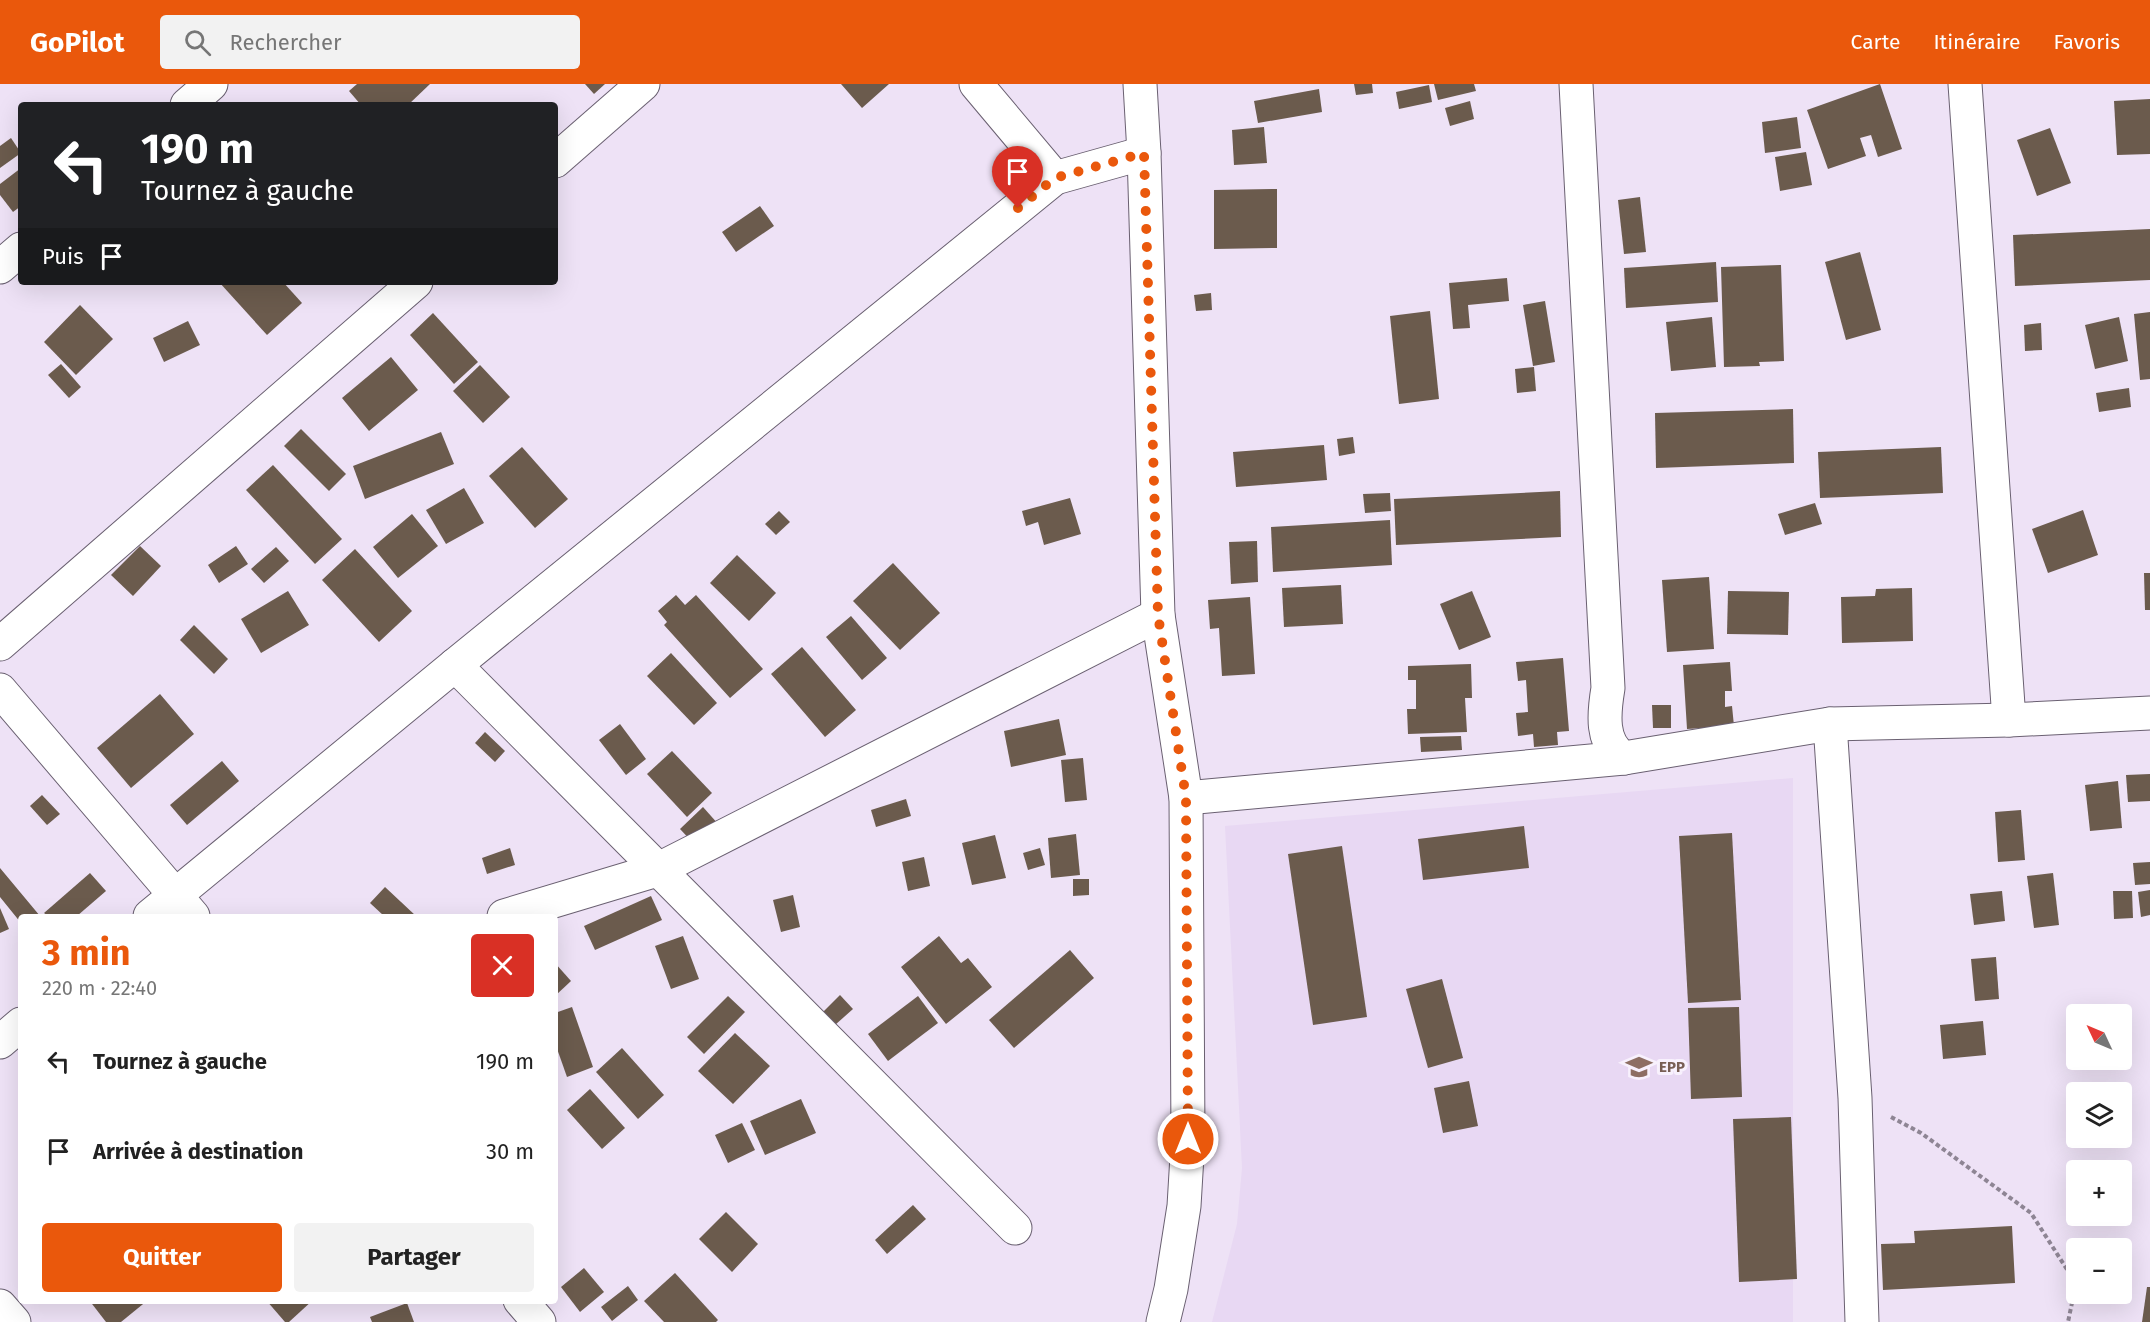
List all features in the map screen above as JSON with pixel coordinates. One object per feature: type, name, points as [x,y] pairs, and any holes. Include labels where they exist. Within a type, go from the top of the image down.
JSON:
[{"type":"street","points":[[190,102],[211,84]]},
{"type":"street","points":[[558,158],[643,84]]},
{"type":"street","points":[[976,84],[1055,178]]},
{"type":"street","points":[[1140,84],[1158,615],[1186,798],[1188,1139],[1184,1206],[1171,1289],[1163,1322]]},
{"type":"street","points":[[1576,84],[1608,688],[1605,732],[1617,754],[1624,758]]},
{"type":"street","points":[[1965,84],[2009,720]]},
{"type":"street","points":[[157,914],[184,906],[455,665],[1055,178],[1144,153]]},
{"type":"street","points":[[0,267],[18,252]]},
{"type":"street","points":[[0,644],[413,285]]},
{"type":"street","points":[[511,914],[657,870],[1158,615]]},
{"type":"street","points":[[455,665],[1015,1228]]},
{"type":"street","points":[[0,690],[184,906]]},
{"type":"street","points":[[1186,798],[1624,758],[1830,723],[2009,720],[2150,713]]},
{"type":"street","points":[[1830,723],[1855,1098],[1862,1322]]},
{"type":"street","points":[[0,1042],[18,1027]]},
{"type":"street","points":[[523,1304],[538,1322]]},
{"type":"street","points":[[0,1306],[14,1322]]},
{"type":"path","points":[[1855,1098],[1921,1133],[2031,1213],[2068,1271],[2073,1299],[2068,1322]]},
{"type":"shaded area","points":[[1793,778],[1793,1322],[1212,1322],[1237,1224],[1242,1168],[1225,826]]},
{"type":"building","points":[[357,84],[430,84],[411,102],[358,102],[349,91]]},
{"type":"building","points":[[585,84],[605,84],[594,94]]},
{"type":"building","points":[[841,84],[889,84],[862,108]]},
{"type":"building","points":[[1354,84],[1372,84],[1373,93],[1356,95]]},
{"type":"building","points":[[1434,84],[1474,84],[1476,91],[1438,100]]},
{"type":"building","points":[[1880,84],[1902,149],[1878,157],[1871,135],[1860,138],[1866,156],[1828,169],[1807,110]]},
{"type":"building","points":[[1429,85],[1432,102],[1399,109],[1396,92]]},
{"type":"building","points":[[1319,89],[1322,112],[1258,123],[1254,101]]},
{"type":"building","points":[[2150,99],[2150,154],[2117,155],[2114,101]]},
{"type":"building","points":[[1470,101],[1474,119],[1450,126],[1445,108]]},
{"type":"building","points":[[1797,117],[1801,148],[1765,153],[1762,122]]},
{"type":"building","points":[[1264,127],[1267,163],[1234,165],[1232,130]]},
{"type":"building","points":[[2050,128],[2071,183],[2037,196],[2017,140]]},
{"type":"building","points":[[11,138],[18,148],[18,155],[0,168],[0,146]]},
{"type":"building","points":[[1806,152],[1812,185],[1780,191],[1775,157]]},
{"type":"building","points":[[18,170],[18,208],[13,212],[0,195],[0,184]]},
{"type":"building","points":[[1277,189],[1277,248],[1214,249],[1214,190]]},
{"type":"building","points":[[1640,197],[1646,252],[1624,254],[1618,200]]},
{"type":"building","points":[[760,206],[774,226],[736,252],[722,232]]},
{"type":"building","points":[[2150,229],[2150,280],[2015,286],[2013,235]]},
{"type":"building","points":[[1860,252],[1881,330],[1846,340],[1825,262]]},
{"type":"building","points":[[1716,262],[1718,302],[1626,308],[1624,268]]},
{"type":"building","points":[[1781,265],[1784,361],[1759,362],[1760,366],[1724,367],[1721,267]]},
{"type":"building","points":[[1507,278],[1509,301],[1468,305],[1470,328],[1453,329],[1449,283]]},
{"type":"building","points":[[222,285],[286,285],[302,303],[267,335]]},
{"type":"building","points":[[1211,293],[1212,310],[1196,311],[1194,295]]},
{"type":"building","points":[[1545,301],[1555,362],[1533,366],[1523,305]]},
{"type":"building","points":[[80,305],[113,339],[76,375],[44,342]]},
{"type":"building","points":[[1430,311],[1439,399],[1399,404],[1390,316]]},
{"type":"building","points":[[2150,312],[2150,379],[2140,380],[2134,314]]},
{"type":"building","points":[[433,313],[478,362],[454,384],[410,335]]},
{"type":"building","points":[[1712,317],[1716,367],[1671,371],[1666,322]]},
{"type":"building","points":[[2119,317],[2128,361],[2095,369],[2085,325]]},
{"type":"building","points":[[188,321],[200,345],[164,362],[153,338]]},
{"type":"building","points":[[2041,323],[2042,350],[2025,351],[2024,325]]},
{"type":"building","points":[[391,357],[418,390],[369,431],[342,398]]},
{"type":"building","points":[[61,364],[81,387],[69,398],[48,375]]},
{"type":"building","points":[[480,365],[510,397],[483,423],[453,391]]},
{"type":"building","points":[[1534,367],[1536,391],[1517,393],[1515,369]]},
{"type":"building","points":[[2129,388],[2131,407],[2099,412],[2096,393]]},
{"type":"building","points":[[1793,409],[1794,463],[1656,468],[1655,413]]},
{"type":"building","points":[[301,429],[346,474],[329,491],[284,446]]},
{"type":"building","points":[[441,432],[454,464],[365,499],[353,466]]},
{"type":"building","points":[[1353,437],[1355,453],[1339,456],[1337,439]]},
{"type":"building","points":[[1324,445],[1327,480],[1236,487],[1233,452]]},
{"type":"building","points":[[522,447],[568,499],[535,528],[489,476]]},
{"type":"building","points":[[1941,447],[1943,493],[1820,498],[1818,452]]},
{"type":"building","points":[[273,465],[342,539],[315,564],[246,490]]},
{"type":"building","points":[[464,488],[484,523],[446,544],[426,510]]},
{"type":"building","points":[[1560,491],[1561,537],[1396,545],[1394,499]]},
{"type":"building","points":[[1390,493],[1391,511],[1365,513],[1363,494]]},
{"type":"building","points":[[1070,498],[1081,534],[1044,545],[1038,522],[1026,526],[1022,511]]},
{"type":"building","points":[[1815,503],[1822,524],[1785,535],[1778,514]]},
{"type":"building","points":[[2083,510],[2098,555],[2048,573],[2032,529]]},
{"type":"building","points":[[779,511],[790,522],[776,535],[765,524]]},
{"type":"building","points":[[412,514],[438,546],[398,578],[373,547]]},
{"type":"building","points":[[1390,520],[1392,565],[1273,572],[1271,527]]},
{"type":"building","points":[[1257,541],[1258,582],[1231,584],[1229,542]]},
{"type":"building","points":[[140,546],[161,566],[133,596],[111,575]]},
{"type":"building","points":[[236,546],[248,564],[219,583],[208,565]]},
{"type":"building","points":[[276,547],[289,561],[264,583],[251,569]]},
{"type":"building","points":[[355,549],[412,611],[379,642],[322,580]]},
{"type":"building","points":[[737,555],[776,593],[749,621],[710,583]]},
{"type":"building","points":[[893,563],[940,613],[900,650],[853,601]]},
{"type":"building","points":[[2144,573],[2150,573],[2150,610],[2145,610]]},
{"type":"building","points":[[1709,577],[1714,649],[1667,652],[1662,580]]},
{"type":"building","points":[[1341,585],[1343,624],[1284,627],[1282,588]]},
{"type":"building","points":[[1912,588],[1913,641],[1842,643],[1841,597],[1875,596],[1876,589]]},
{"type":"building","points":[[288,591],[309,625],[261,653],[241,619]]},
{"type":"building","points":[[1472,591],[1491,637],[1459,650],[1440,604]]},
{"type":"building","points":[[1728,591],[1789,592],[1788,635],[1727,634]]},
{"type":"building","points":[[676,595],[685,605],[696,595],[763,669],[730,698],[664,625],[667,622],[658,611]]},
{"type":"building","points":[[1250,597],[1255,674],[1222,676],[1219,628],[1210,629],[1208,600]]},
{"type":"building","points":[[851,616],[887,658],[862,680],[826,637]]},
{"type":"building","points":[[194,625],[228,659],[214,674],[180,640]]},
{"type":"building","points":[[802,647],[856,710],[825,737],[771,674]]},
{"type":"building","points":[[671,653],[717,703],[694,725],[647,676]]},
{"type":"building","points":[[1563,658],[1569,731],[1557,732],[1558,745],[1534,747],[1533,734],[1518,736],[1516,713],[1528,712],[1526,680],[1518,681],[1516,662]]},
{"type":"building","points":[[1730,662],[1732,691],[1725,691],[1725,707],[1732,706],[1734,726],[1687,729],[1683,665]]},
{"type":"building","points":[[1471,664],[1472,698],[1465,698],[1467,732],[1408,734],[1407,709],[1416,709],[1416,680],[1408,680],[1408,666]]},
{"type":"building","points":[[160,694],[194,734],[131,788],[97,748]]},
{"type":"building","points":[[1652,705],[1671,705],[1671,728],[1653,728]]},
{"type":"building","points":[[1059,719],[1066,755],[1011,767],[1004,731]]},
{"type":"building","points":[[620,724],[646,759],[626,775],[599,740]]},
{"type":"building","points":[[485,732],[505,751],[495,762],[475,743]]},
{"type":"building","points":[[1461,736],[1462,750],[1421,752],[1420,737]]},
{"type":"building","points":[[672,751],[712,793],[687,817],[647,774]]},
{"type":"building","points":[[1083,758],[1087,800],[1065,802],[1061,760]]},
{"type":"building","points":[[222,761],[239,781],[187,825],[170,805]]},
{"type":"building","points":[[2150,774],[2150,801],[2128,802],[2126,775]]},
{"type":"building","points":[[2118,781],[2122,828],[2090,831],[2085,785]]},
{"type":"building","points":[[42,795],[60,814],[47,825],[30,806]]},
{"type":"building","points":[[906,799],[911,816],[876,827],[871,810]]},
{"type":"building","points":[[703,807],[719,825],[696,846],[680,829]]},
{"type":"building","points":[[2021,810],[2025,860],[1998,862],[1995,812]]},
{"type":"building","points":[[1524,826],[1529,868],[1423,880],[1418,839]]},
{"type":"building","points":[[1732,833],[1741,1000],[1688,1003],[1679,836]]},
{"type":"building","points":[[1076,834],[1080,875],[1051,878],[1048,838]]},
{"type":"building","points":[[995,835],[1006,878],[972,885],[962,843]]},
{"type":"building","points":[[1342,846],[1367,1017],[1313,1025],[1288,854]]},
{"type":"building","points":[[510,848],[515,865],[487,874],[482,858]]},
{"type":"building","points":[[1040,848],[1045,865],[1028,870],[1023,853]]},
{"type":"building","points":[[924,857],[930,886],[908,891],[902,862]]},
{"type":"building","points":[[2150,862],[2150,884],[2135,885],[2133,863]]},
{"type":"building","points":[[0,868],[38,914],[18,914],[18,919],[0,897]]},
{"type":"building","points":[[90,873],[106,891],[79,914],[44,913]]},
{"type":"building","points":[[2053,873],[2059,925],[2034,928],[2027,876]]},
{"type":"building","points":[[1073,879],[1089,879],[1089,895],[1073,896]]},
{"type":"building","points":[[385,887],[414,914],[382,914],[370,903]]},
{"type":"building","points":[[2150,890],[2150,915],[2141,917],[2138,892]]},
{"type":"building","points":[[2002,891],[2005,921],[1974,925],[1970,894]]},
{"type":"building","points":[[2113,891],[2132,891],[2133,918],[2114,919]]},
{"type":"building","points":[[793,895],[800,927],[781,932],[773,900]]},
{"type":"building","points":[[651,896],[662,920],[595,950],[584,926]]},
{"type":"building","points":[[0,908],[9,929],[0,933]]},
{"type":"building","points":[[683,936],[699,979],[671,989],[655,946]]},
{"type":"building","points":[[939,936],[961,963],[968,958],[992,987],[946,1024],[901,967]]},
{"type":"building","points":[[1070,950],[1094,978],[1014,1048],[989,1020]]},
{"type":"building","points":[[1996,957],[1999,999],[1975,1001],[1971,959]]},
{"type":"building","points":[[558,966],[571,981],[558,993]]},
{"type":"building","points":[[1442,979],[1463,1058],[1428,1068],[1406,989]]},
{"type":"building","points":[[840,995],[853,1009],[835,1025],[823,1012]]},
{"type":"building","points":[[728,996],[745,1012],[704,1054],[687,1037]]},
{"type":"building","points":[[918,996],[938,1023],[888,1061],[868,1034]]},
{"type":"building","points":[[572,1007],[593,1067],[567,1077],[558,1052],[558,1012]]},
{"type":"building","points":[[1739,1007],[1742,1097],[1691,1099],[1688,1008]]},
{"type":"building","points":[[1983,1021],[1986,1055],[1943,1059],[1940,1025]]},
{"type":"building","points":[[735,1033],[770,1066],[733,1104],[698,1071]]},
{"type":"building","points":[[622,1048],[664,1095],[638,1119],[596,1072]]},
{"type":"building","points":[[1469,1081],[1478,1126],[1443,1133],[1434,1088]]},
{"type":"building","points":[[590,1089],[625,1128],[602,1149],[567,1110]]},
{"type":"building","points":[[801,1099],[816,1133],[765,1155],[750,1121]]},
{"type":"building","points":[[1791,1117],[1797,1279],[1739,1282],[1733,1119]]},
{"type":"building","points":[[742,1123],[755,1150],[728,1163],[715,1135]]},
{"type":"building","points":[[913,1205],[926,1219],[887,1254],[875,1240]]},
{"type":"building","points":[[726,1212],[758,1244],[732,1272],[699,1239]]},
{"type":"building","points":[[2012,1226],[2015,1283],[1883,1290],[1881,1244],[1915,1243],[1914,1231]]},
{"type":"building","points":[[584,1268],[604,1292],[580,1312],[561,1287]]},
{"type":"building","points":[[675,1273],[718,1320],[716,1322],[664,1322],[644,1301]]},
{"type":"building","points":[[628,1286],[638,1300],[612,1321],[601,1307]]},
{"type":"building","points":[[2147,1287],[2150,1287],[2150,1322],[2142,1322]]},
{"type":"building","points":[[92,1304],[143,1304],[121,1322],[106,1322]]},
{"type":"building","points":[[269,1304],[309,1304],[289,1322],[285,1322]]},
{"type":"building","points":[[407,1304],[414,1322],[372,1322],[370,1317]]},
{"type":"place","name":"EPP","points":[[1639,1067]]},
{"type":"route","points":[[1018,208],[1055,178],[1144,153],[1158,615],[1186,798],[1188,1139]]}]
